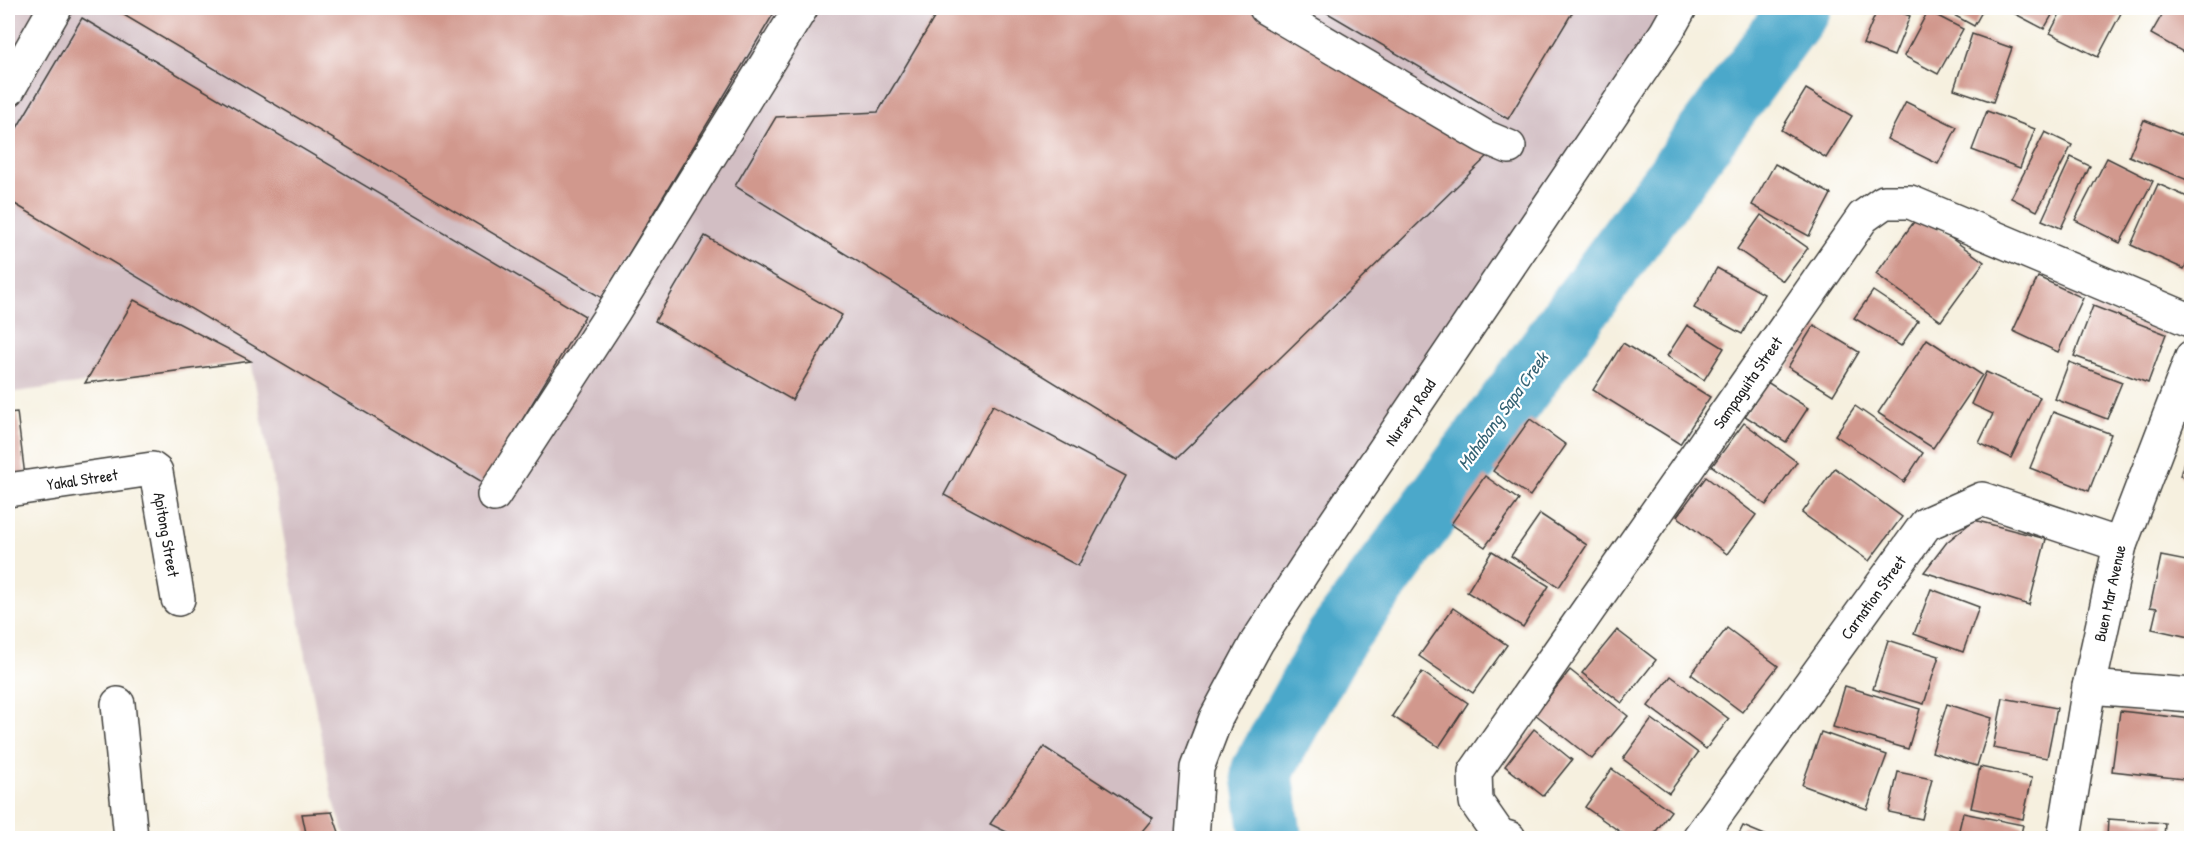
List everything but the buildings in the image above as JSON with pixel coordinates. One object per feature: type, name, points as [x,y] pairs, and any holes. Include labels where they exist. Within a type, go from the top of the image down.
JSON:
[{"type":"street","points":[[8,90],[55,8]]},
{"type":"street","points":[[494,495],[613,312],[801,8]]},
{"type":"street","points":[[1266,8],[1485,137],[1509,147]]},
{"type":"street","name":"Nursery Road","points":[[1192,838],[1197,768],[1216,718],[1257,642],[1666,33],[1680,8]]},
{"type":"street","name":"Sampaguita Street","points":[[1509,838],[1499,835],[1476,802],[1475,772],[1863,217],[1884,202],[1910,202],[2192,321]]},
{"type":"street","name":"Buen Mar Avenue","points":[[2064,838],[2089,687],[2120,545],[2192,357]]},
{"type":"street","name":"Yakal Street","points":[[8,490],[146,468],[156,472]]},
{"type":"street","name":"Apitong Street","points":[[156,472],[178,599]]},
{"type":"street","name":"Carnation Street","points":[[1699,838],[1926,524],[1982,499],[2120,545]]},
{"type":"street","points":[[2089,687],[2192,695]]},
{"type":"street","points":[[118,704],[131,838]]},
{"type":"shaded area","points":[[8,8],[1674,8],[1299,556],[1184,838],[346,838],[332,796],[251,361],[8,393]]},
{"type":"waterway","name":"Mahabang Sapa Creek","points":[[1271,838],[1262,771],[1335,640],[1800,8]]}]
